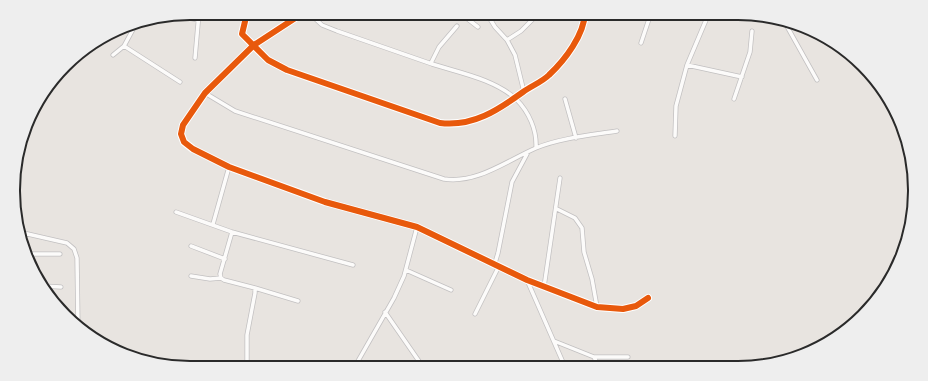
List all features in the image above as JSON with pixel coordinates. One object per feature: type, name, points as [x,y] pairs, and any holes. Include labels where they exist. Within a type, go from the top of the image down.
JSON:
[{"type":"street","points":[[195,58],[198,20]]},
{"type":"street","points":[[245,20],[242,34],[268,60],[287,70],[440,123],[454,125],[480,118],[502,108],[548,76],[565,58],[580,30],[583,20]]},
{"type":"street","points":[[292,20],[254,45],[205,93],[183,125],[181,134],[184,142],[193,149],[230,167],[325,202],[417,227],[495,263],[527,280],[597,307],[623,309],[636,306],[648,298]]},
{"type":"street","points":[[317,20],[322,25],[337,31],[486,82],[515,98],[531,120],[535,131],[536,148]]},
{"type":"street","points":[[469,20],[478,27]]},
{"type":"street","points":[[491,20],[507,40],[515,55],[524,92]]},
{"type":"street","points":[[507,40],[521,31],[531,20]]},
{"type":"street","points":[[641,44],[650,20]]},
{"type":"street","points":[[675,136],[676,106],[687,65],[706,20]]},
{"type":"street","points":[[431,63],[439,47],[457,26]]},
{"type":"street","points":[[788,28],[816,80]]},
{"type":"street","points":[[113,55],[124,46],[133,30]]},
{"type":"street","points":[[734,99],[750,52],[752,31]]},
{"type":"street","points":[[124,46],[180,82]]},
{"type":"street","points":[[687,65],[742,77]]},
{"type":"street","points":[[205,93],[235,111],[444,179],[467,179],[536,148],[576,138],[617,131]]},
{"type":"street","points":[[565,99],[576,138]]},
{"type":"street","points":[[495,263],[512,182],[527,153]]},
{"type":"street","points":[[213,224],[230,167]]},
{"type":"street","points":[[544,287],[557,209],[560,178]]},
{"type":"street","points":[[557,209],[575,218],[582,228],[584,252],[597,307]]},
{"type":"street","points":[[176,212],[232,232],[353,265]]},
{"type":"street","points":[[358,361],[394,298],[406,270],[417,227]]},
{"type":"street","points":[[221,278],[220,274],[232,232]]},
{"type":"street","points":[[26,234],[67,243],[74,249],[77,258],[78,319]]},
{"type":"street","points":[[192,246],[225,259]]},
{"type":"street","points":[[32,254],[60,254]]},
{"type":"street","points":[[475,314],[499,266]]},
{"type":"street","points":[[406,270],[451,290]]},
{"type":"street","points":[[191,276],[210,279],[221,278],[298,301]]},
{"type":"street","points":[[527,280],[562,361]]},
{"type":"street","points":[[50,286],[61,287]]},
{"type":"street","points":[[247,361],[247,335],[256,293],[255,288]]},
{"type":"street","points":[[386,312],[419,361]]},
{"type":"street","points":[[554,341],[594,357],[628,357]]},
{"type":"street","points":[[594,357],[596,361]]},
{"type":"cycle path","points":[[245,20],[242,34],[268,60],[287,70],[440,123],[452,124],[474,120],[484,116],[540,82],[555,69],[573,47],[584,20]]},
{"type":"cycle path","points":[[292,20],[254,45],[205,93],[183,125],[181,134],[184,142],[193,149],[229,167],[325,202],[417,227],[527,280],[597,307],[623,309],[636,306],[648,298]]}]
